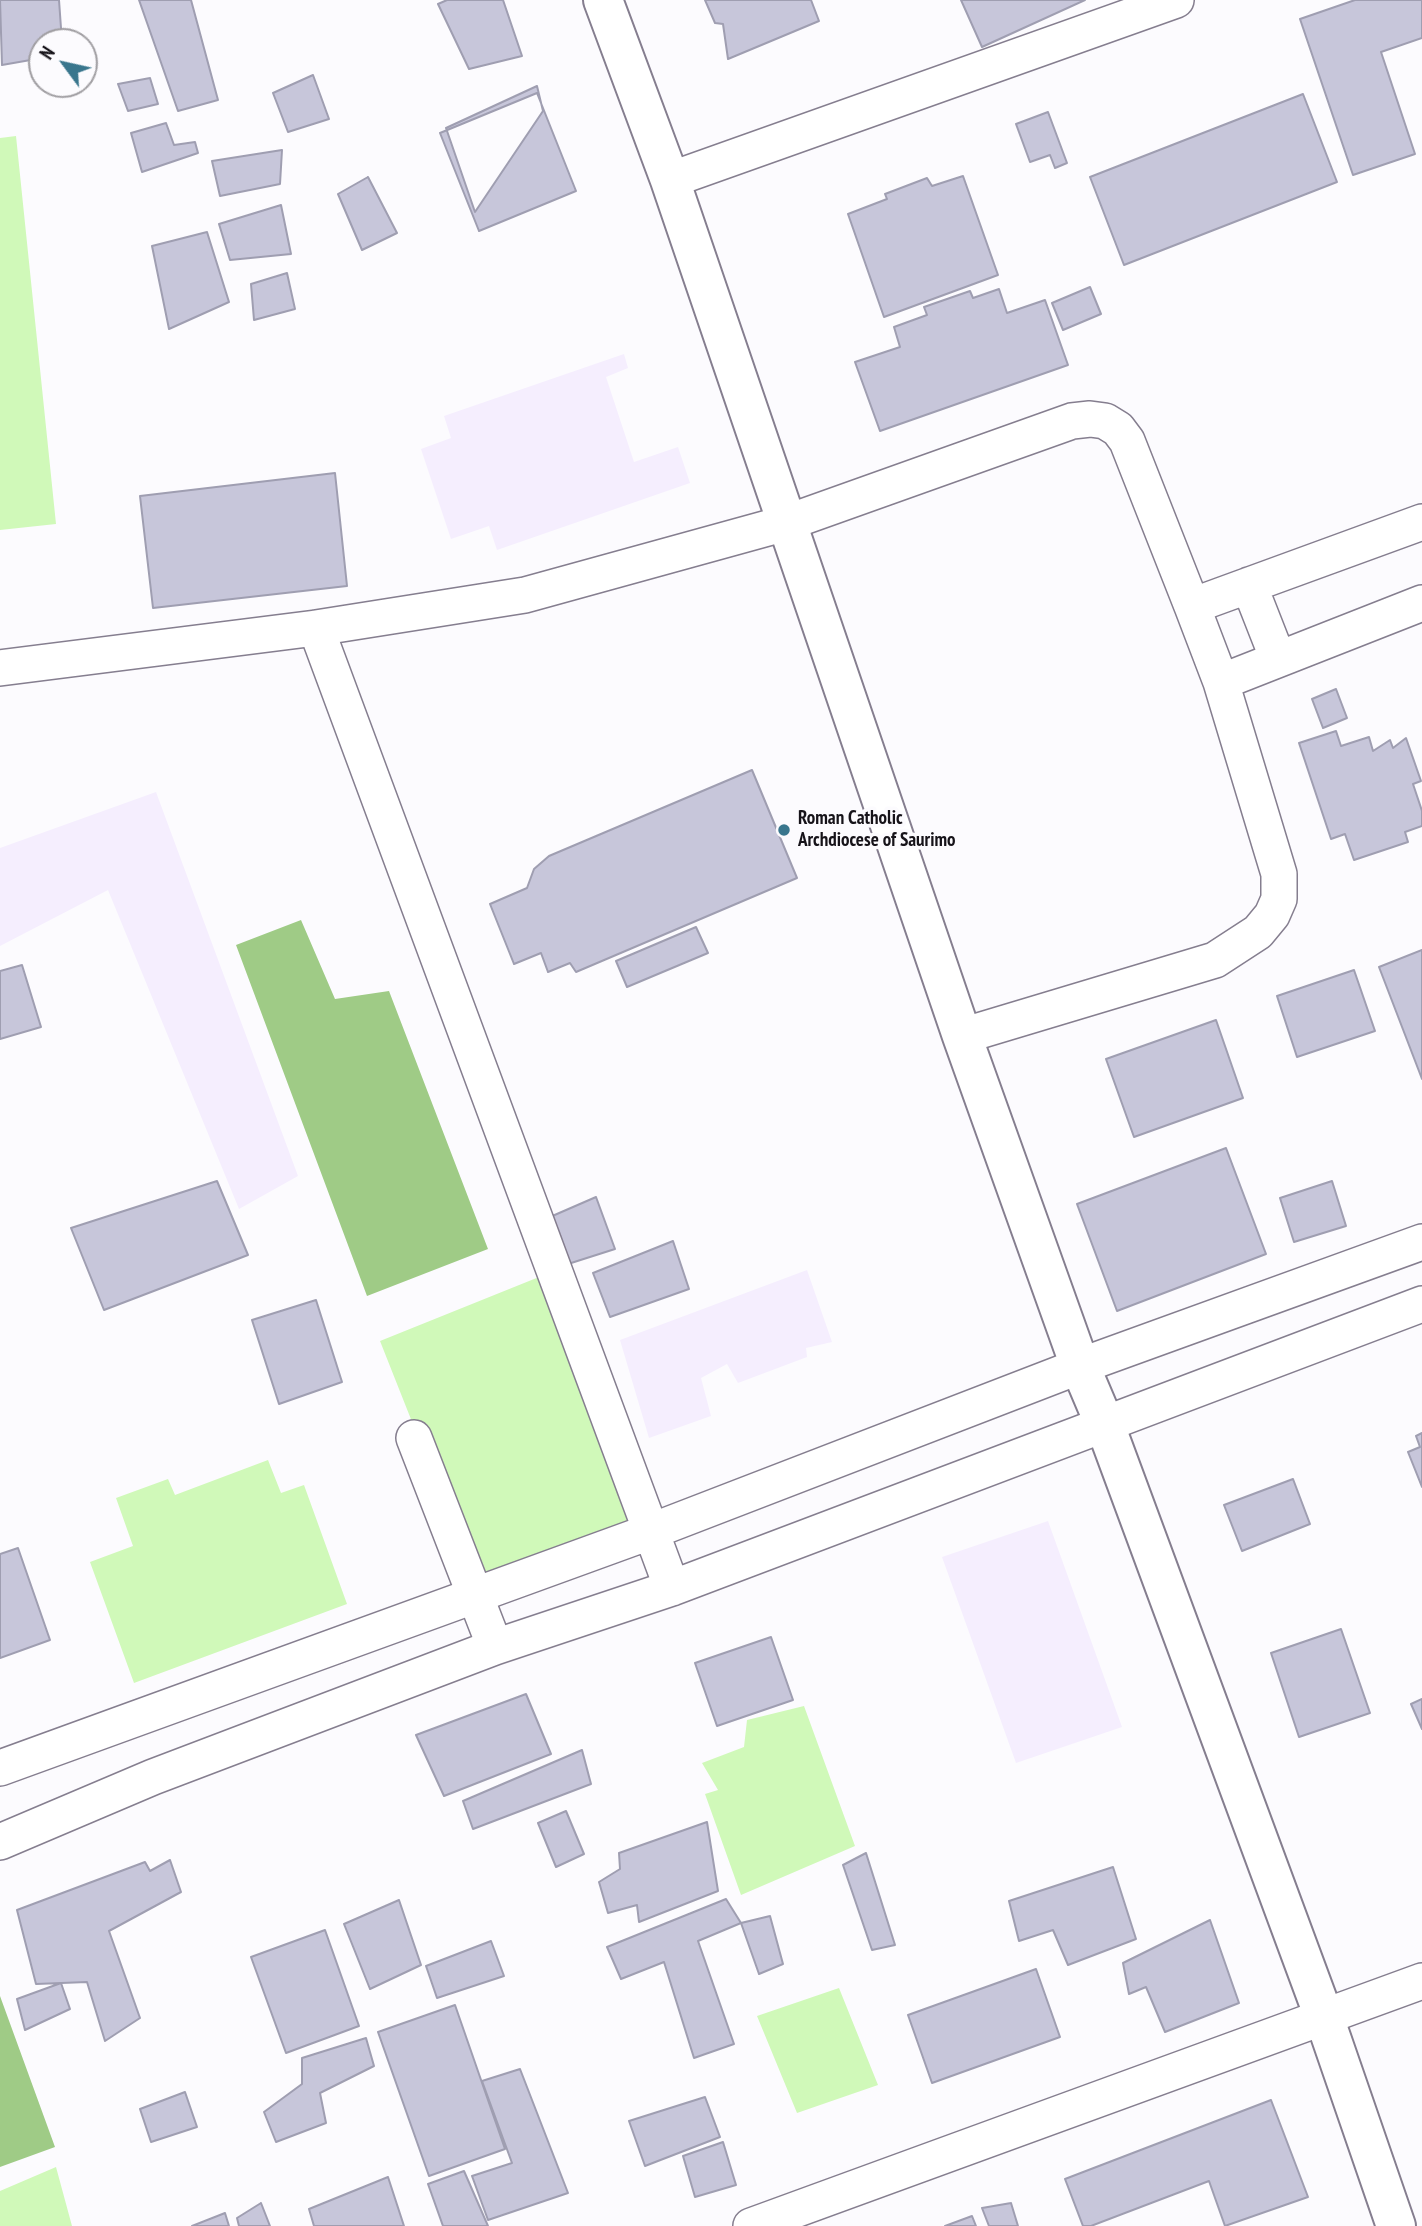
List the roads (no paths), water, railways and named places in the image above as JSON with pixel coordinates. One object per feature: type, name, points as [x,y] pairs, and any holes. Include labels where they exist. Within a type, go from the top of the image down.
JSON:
[{"type":"main road","points":[[603,0],[670,180],[962,1036],[1080,1366],[1105,1425],[1324,2017],[1396,2226]]},
{"type":"street","points":[[670,180],[1176,0]]},
{"type":"street","points":[[0,668],[316,628],[525,596],[786,523],[1072,421],[1105,421],[1118,429],[1128,441],[1222,682],[1279,874],[1279,899],[1272,915],[1258,932],[1215,960],[962,1036]]},
{"type":"street","points":[[1192,606],[1422,522]]},
{"type":"street","points":[[1249,585],[1278,659]]},
{"type":"street","points":[[1222,682],[1422,603]]},
{"type":"street","points":[[316,628],[672,1588]]},
{"type":"street","points":[[0,1768],[652,1531],[1080,1366],[1422,1242]]},
{"type":"street","points":[[0,1842],[153,1777],[495,1647],[672,1588],[1422,1304]]},
{"type":"street","points":[[414,1438],[495,1647]]},
{"type":"street","points":[[751,2226],[1422,1981]]},
{"type":"place","name":"Roman Catholic Archdiocese of Saurimo","points":[[784,830]]}]
